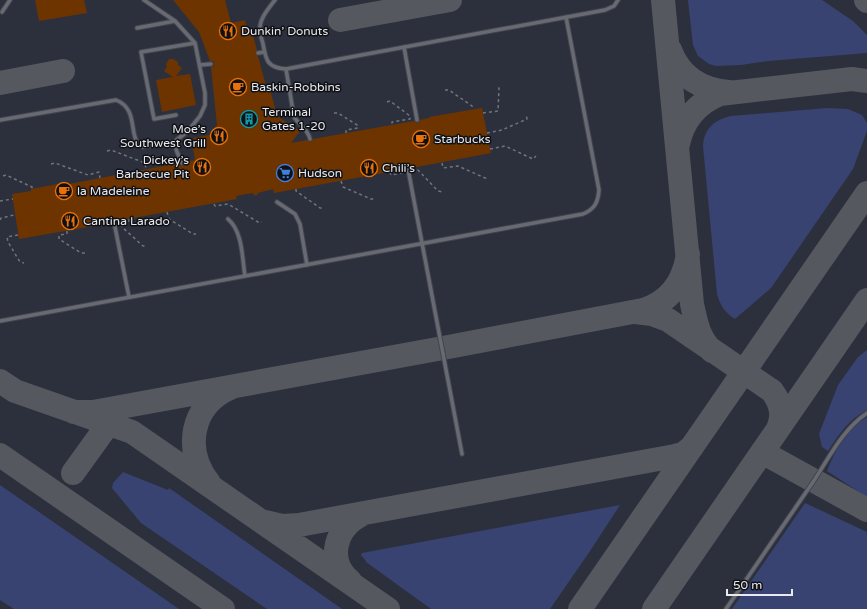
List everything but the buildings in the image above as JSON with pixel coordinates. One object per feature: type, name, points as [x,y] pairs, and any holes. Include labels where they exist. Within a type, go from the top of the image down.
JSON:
[{"type":"lane","points":[[2,12],[10,0]]},
{"type":"lane","points":[[0,120],[116,100],[123,103],[128,109],[135,138],[139,145],[143,147],[174,142],[188,131],[200,116],[205,105],[205,93],[195,43],[175,21],[144,0]]},
{"type":"lane","points":[[274,0],[263,19],[260,28],[266,60],[271,65],[280,69],[605,10],[614,6],[618,0]]},
{"type":"lane","points":[[0,321],[423,244],[583,214],[590,211],[595,206],[598,198],[598,190],[566,17]]},
{"type":"lane","points":[[137,28],[175,21]]},
{"type":"lane","points":[[176,115],[154,119],[142,52],[195,43]]},
{"type":"lane","points":[[404,47],[417,120]]},
{"type":"lane","points":[[258,54],[264,52]]},
{"type":"lane","points":[[200,65],[210,64]]},
{"type":"lane","points":[[286,69],[294,118],[298,124],[306,130],[310,139]]},
{"type":"lane","points":[[174,142],[176,152],[182,163]]},
{"type":"lane","points":[[408,169],[462,454]]},
{"type":"lane","points":[[277,202],[294,214],[300,224],[307,265]]},
{"type":"lane","points":[[228,219],[235,224],[246,276]]},
{"type":"lane","points":[[114,222],[129,297]]},
{"type":"lane","points":[[726,609],[814,480],[842,436],[854,423],[867,413]]},
{"type":"path","points":[[483,114],[498,111],[499,88],[496,86]]},
{"type":"path","points":[[445,90],[449,90],[473,108]]},
{"type":"path","points":[[387,102],[390,101],[410,116],[410,119],[392,122],[392,125]]},
{"type":"path","points":[[334,113],[338,112],[357,125],[358,128],[346,130],[346,133]]},
{"type":"path","points":[[488,133],[502,130],[527,119],[526,114]]},
{"type":"path","points":[[490,149],[505,146],[533,159],[536,156]]},
{"type":"path","points":[[107,151],[111,150],[145,163],[146,169]]},
{"type":"path","points":[[51,164],[55,163],[88,175],[99,172],[100,178]]},
{"type":"path","points":[[442,163],[443,168],[458,166],[488,178]]},
{"type":"path","points":[[390,172],[391,175],[418,170],[438,191],[442,192]]},
{"type":"path","points":[[3,176],[6,175],[32,187],[32,189]]},
{"type":"path","points":[[341,181],[343,187],[371,199],[375,199]]},
{"type":"path","points":[[296,189],[296,191],[320,208],[324,208]]},
{"type":"path","points":[[0,201],[13,199]]},
{"type":"path","points":[[214,204],[215,206],[228,204],[258,222],[262,222]]},
{"type":"path","points":[[167,212],[169,219],[193,234],[196,234]]},
{"type":"path","points":[[0,220],[1,218],[14,215]]},
{"type":"path","points":[[129,219],[129,223],[121,224],[122,227],[143,246],[147,246]]},
{"type":"path","points":[[67,231],[67,234],[59,235],[59,239],[81,253],[86,253]]},
{"type":"path","points":[[18,235],[7,237],[8,242],[20,262],[24,263]]},
{"type":"shaded area","points":[[0,0],[867,0],[867,609],[0,609]]},
{"type":"shaded area","points":[[688,0],[822,0],[853,21],[867,35],[867,53],[768,61],[741,65],[716,66],[709,64],[698,56],[693,45]]},
{"type":"shaded area","points":[[827,108],[848,109],[862,115],[867,123],[867,131],[853,169],[771,288],[735,319],[723,308],[717,294],[703,146],[705,135],[715,123],[731,116]]},
{"type":"shaded area","points":[[867,350],[867,410],[850,422],[840,433],[828,451],[822,447],[819,434],[838,385],[858,357]]},
{"type":"shaded area","points":[[867,417],[867,497],[827,471],[842,441],[853,428]]},
{"type":"shaded area","points":[[123,472],[168,490],[169,488],[342,609],[267,609],[141,523],[112,488],[113,483]]},
{"type":"shaded area","points":[[0,485],[179,609],[14,609],[0,600]]},
{"type":"shaded area","points":[[805,503],[867,532],[867,609],[732,609]]},
{"type":"shaded area","points":[[620,505],[550,609],[431,609],[366,562],[361,555],[362,553]]},
{"type":"taxiway","points":[[340,20],[450,0]]},
{"type":"taxiway","points":[[663,0],[692,304],[696,323],[701,335],[707,346],[712,351]]},
{"type":"taxiway","points":[[670,50],[680,68],[693,80],[709,88],[729,92]]},
{"type":"taxiway","points":[[0,83],[63,71]]},
{"type":"taxiway","points":[[678,144],[683,127],[692,113],[704,102],[720,94],[852,79],[867,81]]},
{"type":"taxiway","points":[[580,609],[867,193]]},
{"type":"taxiway","points":[[74,412],[93,412],[643,310],[661,302],[674,289],[683,273],[688,254]]},
{"type":"taxiway","points":[[654,609],[867,300]]},
{"type":"taxiway","points":[[635,312],[652,314],[668,320],[772,391],[778,400],[781,409],[781,419],[778,429]]},
{"type":"taxiway","points":[[0,381],[15,391],[132,432],[388,609]]},
{"type":"taxiway","points":[[209,483],[201,470],[196,457],[194,443],[195,430],[199,417],[207,405],[217,396],[230,388]]},
{"type":"taxiway","points":[[73,473],[117,412]]},
{"type":"taxiway","points":[[265,522],[282,526],[299,525],[675,456],[683,454],[692,447]]},
{"type":"taxiway","points":[[762,452],[867,510]]},
{"type":"taxiway","points":[[0,455],[223,609]]},
{"type":"taxiway","points":[[350,581],[342,573],[338,563],[336,554],[337,544],[340,535],[346,527],[354,519],[363,514]]},
{"type":"place","name":"Dunkin’ Donuts","points":[[228,31]]},
{"type":"place","name":"Baskin-Robbins","points":[[238,87]]},
{"type":"place","name":"Terminal Gates 1-20","points":[[249,119]]},
{"type":"place","name":"Moe’s Southwest Grill","points":[[219,136]]},
{"type":"place","name":"Starbucks","points":[[421,139]]},
{"type":"place","name":"Dickey’s Barbecue Pit","points":[[202,167]]},
{"type":"place","name":"Chili’s","points":[[369,168]]},
{"type":"place","name":"Hudson","points":[[285,173]]},
{"type":"place","name":"la Madeleine","points":[[64,191]]},
{"type":"place","name":"Cantina Larado","points":[[70,221]]}]
